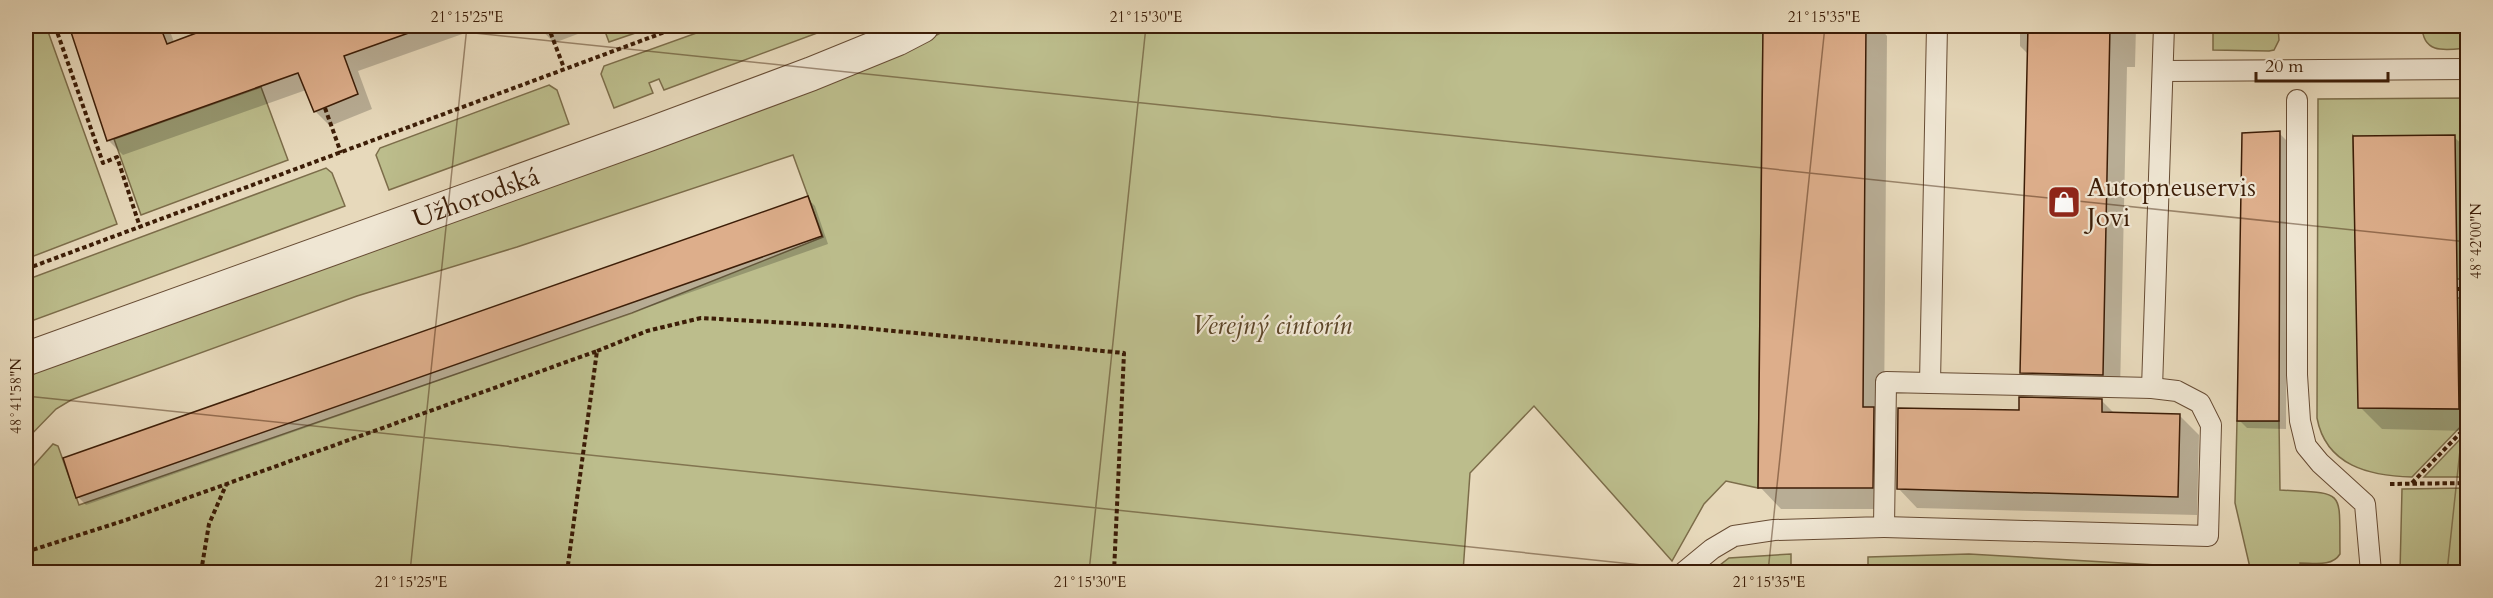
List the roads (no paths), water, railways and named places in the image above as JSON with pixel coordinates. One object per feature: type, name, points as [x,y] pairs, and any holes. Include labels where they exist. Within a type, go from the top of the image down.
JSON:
[{"type":"street","name":"Užhorodská","points":[[26,359],[811,75],[922,26]]},
{"type":"lane","points":[[1930,383],[1937,26]]},
{"type":"lane","points":[[2152,388],[2164,26]]},
{"type":"lane","points":[[2163,71],[2468,69]]},
{"type":"lane","points":[[2297,100],[2297,375],[2300,422],[2307,446],[2320,463],[2365,504],[2371,573]]},
{"type":"lane","points":[[1684,573],[1712,549],[1734,536],[1774,530],[1884,527],[2208,536],[2211,425],[2200,403],[2177,391],[2152,388],[1886,382],[1884,527]]},
{"type":"place","name":"Autopneuservis Jovi","points":[[2064,202]]},
{"type":"park label","name":"Verejný cintorín","points":[[1272,325]]}]
